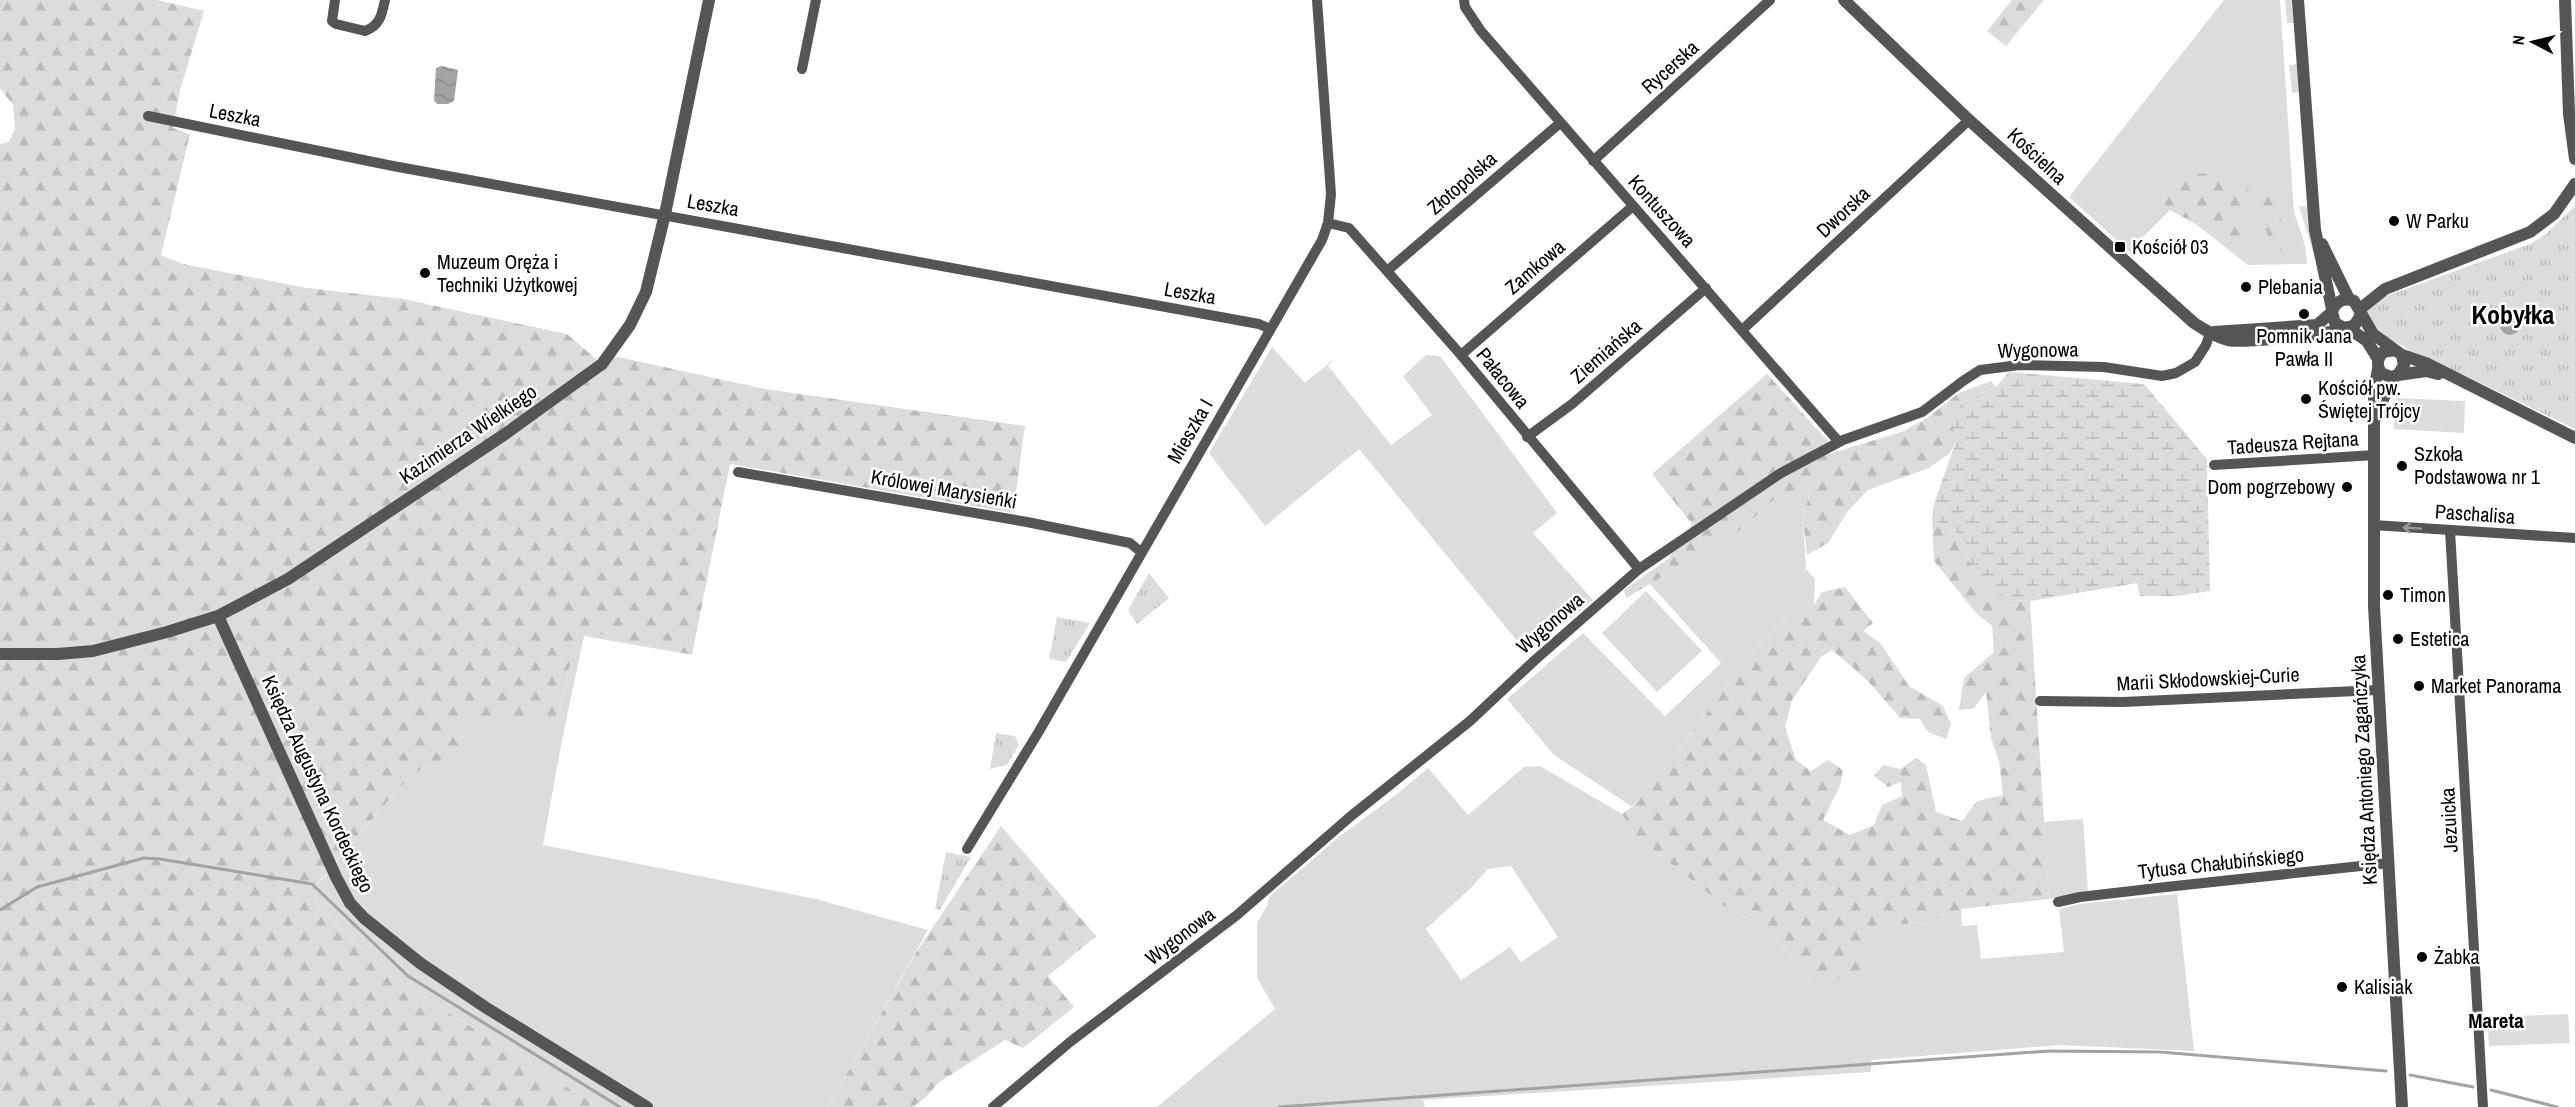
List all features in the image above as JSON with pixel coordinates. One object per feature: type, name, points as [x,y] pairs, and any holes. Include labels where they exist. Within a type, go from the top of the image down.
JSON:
[{"type":"street","points":[[335,0],[332,21],[365,32],[376,26],[385,0]]},
{"type":"street","name":"Kazimierza Wielkiego","points":[[0,654],[58,654],[93,651],[166,632],[218,615],[288,579],[508,432],[602,364],[630,325],[646,292],[665,214],[709,0]]},
{"type":"street","points":[[802,69],[816,0]]},
{"type":"street","name":"Mieszka I","points":[[968,849],[1038,733],[1322,240],[1328,223],[1331,194],[1317,0]]},
{"type":"street","name":"Kontuszowa","points":[[1464,0],[1465,7],[1481,31],[1839,442]]},
{"type":"street","name":"Rycerska","points":[[1593,161],[1770,0]]},
{"type":"street","name":"Kościelna","points":[[1844,0],[1969,120],[2183,315],[2210,333],[2229,340],[2246,340],[2318,335],[2334,333],[2346,328]]},
{"type":"street","points":[[2298,0],[2315,230],[2334,322],[2367,341],[2386,376],[2426,371],[2457,380]]},
{"type":"street","points":[[2565,0],[2569,114],[2575,159]]},
{"type":"street","name":"Leszka","points":[[148,116],[393,166],[1259,324],[1270,329]]},
{"type":"street","name":"Dworska","points":[[1742,330],[1969,120]]},
{"type":"street","name":"Złotopolska","points":[[1387,271],[1560,123]]},
{"type":"street","points":[[2356,306],[2372,291],[2385,289],[2530,232],[2554,214],[2575,184]]},
{"type":"street","name":"Zamkowa","points":[[1461,355],[1633,206]]},
{"type":"street","name":"Pałacowa","points":[[1328,223],[1349,228],[1461,355],[1639,569]]},
{"type":"street","points":[[2315,230],[2373,334],[2398,352],[2428,364],[2575,438]]},
{"type":"street","name":"Ziemiańska","points":[[1527,437],[1572,404],[1706,288]]},
{"type":"street","points":[[2210,333],[2317,325],[2332,311],[2336,303],[2356,306]]},
{"type":"street","points":[[2346,328],[2359,321],[2356,306]]},
{"type":"street","name":"Wygonowa","points":[[993,1107],[1070,1042],[1237,915],[1351,816],[1470,722],[1535,660],[1639,569],[1781,473],[1839,442],[1922,412],[1980,370],[2019,365],[2104,368],[2162,375],[2176,374],[2189,368],[2206,345],[2210,333]]},
{"type":"street","points":[[2378,364],[2383,352],[2398,352]]},
{"type":"street","points":[[2396,375],[2404,365],[2398,352]]},
{"type":"street","name":"Księdza Antoniego Zagańczyka","points":[[2378,364],[2374,390],[2373,525],[2378,690],[2402,1107]]},
{"type":"street","name":"Księdza Antoniego Zagańczyka","points":[[2375,431],[2381,403],[2396,375]]},
{"type":"street","name":"Tadeusza Rejtana","points":[[2214,465],[2375,455]]},
{"type":"street","name":"Królowej Marysieńki","points":[[738,472],[1027,522],[1130,543],[1141,552]]},
{"type":"street","name":"Paschalisa","points":[[2373,525],[2575,538]]},
{"type":"street","name":"Jezuicka","points":[[2450,530],[2483,1107]]},
{"type":"street","name":"Księdza Augustyna Kordeckiego","points":[[218,615],[331,868],[357,911],[394,943],[469,997],[647,1107]]},
{"type":"street","name":"Marii Skłodowskiej-Curie","points":[[2040,702],[2123,702],[2378,690]]},
{"type":"street","name":"Tytusa Chałubińskiego","points":[[2058,902],[2166,886],[2389,863]]},
{"type":"green space","points":[[0,0],[157,0],[204,11],[180,90],[173,128],[190,134],[161,255],[183,264],[307,288],[403,299],[567,334],[602,364],[609,355],[765,389],[1025,426],[1013,513],[730,464],[692,655],[578,629],[558,718],[470,718],[448,769],[426,765],[399,788],[317,884],[315,904],[392,977],[595,1105],[594,1107],[0,1107],[0,144],[9,142],[15,129],[13,105],[0,88]]},
{"type":"green space","points":[[2012,0],[2044,0],[2006,46],[1987,31]]},
{"type":"green space","points":[[2224,0],[2280,0],[2294,212],[2305,245],[2307,264],[2248,265],[2197,225],[2170,210],[2140,240],[2133,255],[2069,197]]},
{"type":"green space","points":[[2285,0],[2293,0],[2294,23],[2287,23]]},
{"type":"green space","points":[[2297,64],[2299,92],[2292,93],[2289,65]]},
{"type":"green space","points":[[2212,173],[2239,178],[2248,183],[2249,199],[2242,206],[2246,221],[2254,229],[2254,238],[2248,246],[2239,245],[2211,231],[2197,220],[2185,218],[2164,205],[2165,181],[2178,181],[2194,174]]},
{"type":"green space","points":[[2278,191],[2281,204],[2281,255],[2276,255],[2268,236],[2262,203],[2253,199],[2253,193]]},
{"type":"green space","points":[[2299,206],[2307,206],[2315,258]]},
{"type":"green space","points":[[2575,206],[2575,429],[2412,353],[2402,345],[2383,338],[2367,316],[2367,307],[2378,299],[2530,244],[2546,234]]},
{"type":"green space","points":[[1272,347],[1305,383],[1335,358],[1328,366],[1391,445],[1432,415],[1403,376],[1426,355],[1440,356],[1557,513],[1533,533],[1593,600],[1527,653],[1359,449],[1265,526],[1209,453]]},
{"type":"green space","points":[[2009,372],[2144,384],[2207,459],[2210,591],[2177,596],[2140,596],[2137,583],[2030,601],[2008,600],[1984,582],[1969,561],[1958,533],[1932,519],[1934,504],[1956,441],[1951,418],[1962,403],[1996,387]]},
{"type":"green space","points":[[1767,374],[1827,440],[1829,454],[1904,431],[1927,418],[1959,393],[1991,381],[1996,387],[1962,403],[1956,441],[1950,453],[1929,468],[1868,490],[1848,511],[1828,543],[1807,555],[1803,520],[1810,491],[1776,498],[1733,536],[1626,598],[1624,590],[1668,559],[1692,524],[1652,474]]},
{"type":"green space","points":[[2396,398],[2465,401],[2464,433],[2394,429]]},
{"type":"green space","points":[[1810,491],[1803,520],[1806,569],[1815,579],[1814,605],[1791,612],[1754,650],[1663,771],[1650,780],[1639,801],[1631,806],[1554,755],[1507,699],[1583,633],[1665,716],[1721,663],[1650,584],[1733,536],[1776,498]]},
{"type":"green space","points":[[1932,519],[1958,533],[1969,561],[2008,600],[2030,601],[2049,899],[1961,909],[1929,922],[1892,925],[1865,936],[1866,967],[1846,977],[1811,982],[1769,929],[1728,909],[1635,835],[1622,814],[1639,801],[1650,780],[1663,771],[1754,650],[1791,612],[1814,605],[1822,592],[1845,587],[1873,623],[1863,631],[1880,643],[1909,686],[1943,706],[1951,724],[1946,739],[1928,732],[1920,719],[1900,718],[1867,680],[1832,650],[1821,657],[1792,700],[1785,727],[1796,760],[1811,771],[1828,760],[1843,770],[1840,786],[1823,820],[1850,835],[1874,825],[1882,805],[1902,796],[1901,782],[1888,787],[1874,776],[1883,765],[1900,769],[1916,758],[1926,765],[1936,812],[1962,821],[1977,801],[2003,795],[1999,761],[1991,738],[1986,692],[1974,708],[1959,710],[1964,678],[1994,652],[1992,626],[1976,613],[1934,561]]},
{"type":"green space","points":[[1149,573],[1169,598],[1137,624],[1128,610]]},
{"type":"green space","points":[[1646,591],[1702,651],[1657,692],[1602,633]]},
{"type":"green space","points":[[1057,617],[1090,623],[1066,662],[1049,659]]},
{"type":"green space","points":[[578,628],[692,655],[584,636],[543,845],[816,899],[928,930],[828,1107],[594,1107],[595,1105],[392,977],[315,904],[317,885],[399,788],[426,765],[448,768],[470,718],[558,718]]},
{"type":"green space","points":[[996,733],[1015,736],[1019,745],[1007,765],[990,769]]},
{"type":"green space","points":[[1540,766],[1622,814],[1635,835],[1728,909],[1769,929],[1811,982],[1865,935],[1892,925],[1929,922],[1961,909],[1962,926],[1977,925],[1981,959],[2064,952],[2059,909],[2079,904],[2177,894],[2194,1051],[2060,1045],[1871,1060],[1871,1072],[1423,1100],[1425,1107],[1157,1107],[1275,1009],[1257,978],[1257,923],[1268,904],[1269,897],[1340,836],[1428,768],[1468,815],[1524,767]],"holes":[[[1511,866],[1558,937],[1521,962],[1510,947],[1461,980],[1426,929],[1472,887],[1488,869]]]},
{"type":"green space","points":[[2083,819],[2088,891],[2049,899],[2044,822]]},
{"type":"green space","points":[[1001,826],[1096,936],[1048,976],[1074,1007],[1023,1048],[1005,1040],[938,1083],[913,1107],[828,1107],[915,954]]},
{"type":"green space","points":[[946,852],[971,857],[940,910],[935,909]]},
{"type":"green space","points":[[2568,1014],[2570,1043],[2489,1046],[2487,1017]]},
{"type":"water","points":[[442,66],[458,70],[454,101],[448,104],[437,104],[434,100],[436,68]]},
{"type":"water","points":[[2506,315],[2514,315],[2520,321],[2520,329],[2514,335],[2506,335],[2500,329],[2500,321]]},
{"type":"waterway","points":[[0,910],[37,887],[144,858],[312,884],[408,976],[620,1107]]},
{"type":"waterway","points":[[1279,1107],[2049,1051],[2160,1052],[2386,1071]]},
{"type":"waterway","points":[[2410,1075],[2473,1087]]},
{"type":"waterway","points":[[2491,1090],[2557,1107]]},
{"type":"place","name":"W Parku","points":[[2394,221]]},
{"type":"place","name":"Kościół 03","points":[[2120,247]]},
{"type":"place","name":"Muzeum Oręża i Techniki Użytkowej","points":[[425,273]]},
{"type":"place","name":"Plebania","points":[[2246,287]]},
{"type":"place","name":"Pomnik Jana Pawła II","points":[[2304,314]]},
{"type":"place","name":"Kościół pw. Świętej Trójcy","points":[[2306,399]]},
{"type":"place","name":"Szkoła Podstawowa nr 1","points":[[2402,466]]},
{"type":"place","name":"Dom pogrzebowy","points":[[2347,487]]},
{"type":"place","name":"Timon","points":[[2388,595]]},
{"type":"place","name":"Estetica","points":[[2398,639]]},
{"type":"place","name":"Market Panorama","points":[[2419,686]]},
{"type":"place","name":"Żabka","points":[[2422,957]]},
{"type":"place","name":"Kalisiak","points":[[2342,987]]},
{"type":"district","name":"Kobyłka","points":[[2513,315]]},
{"type":"district","name":"Mareta","points":[[2496,1021]]}]
